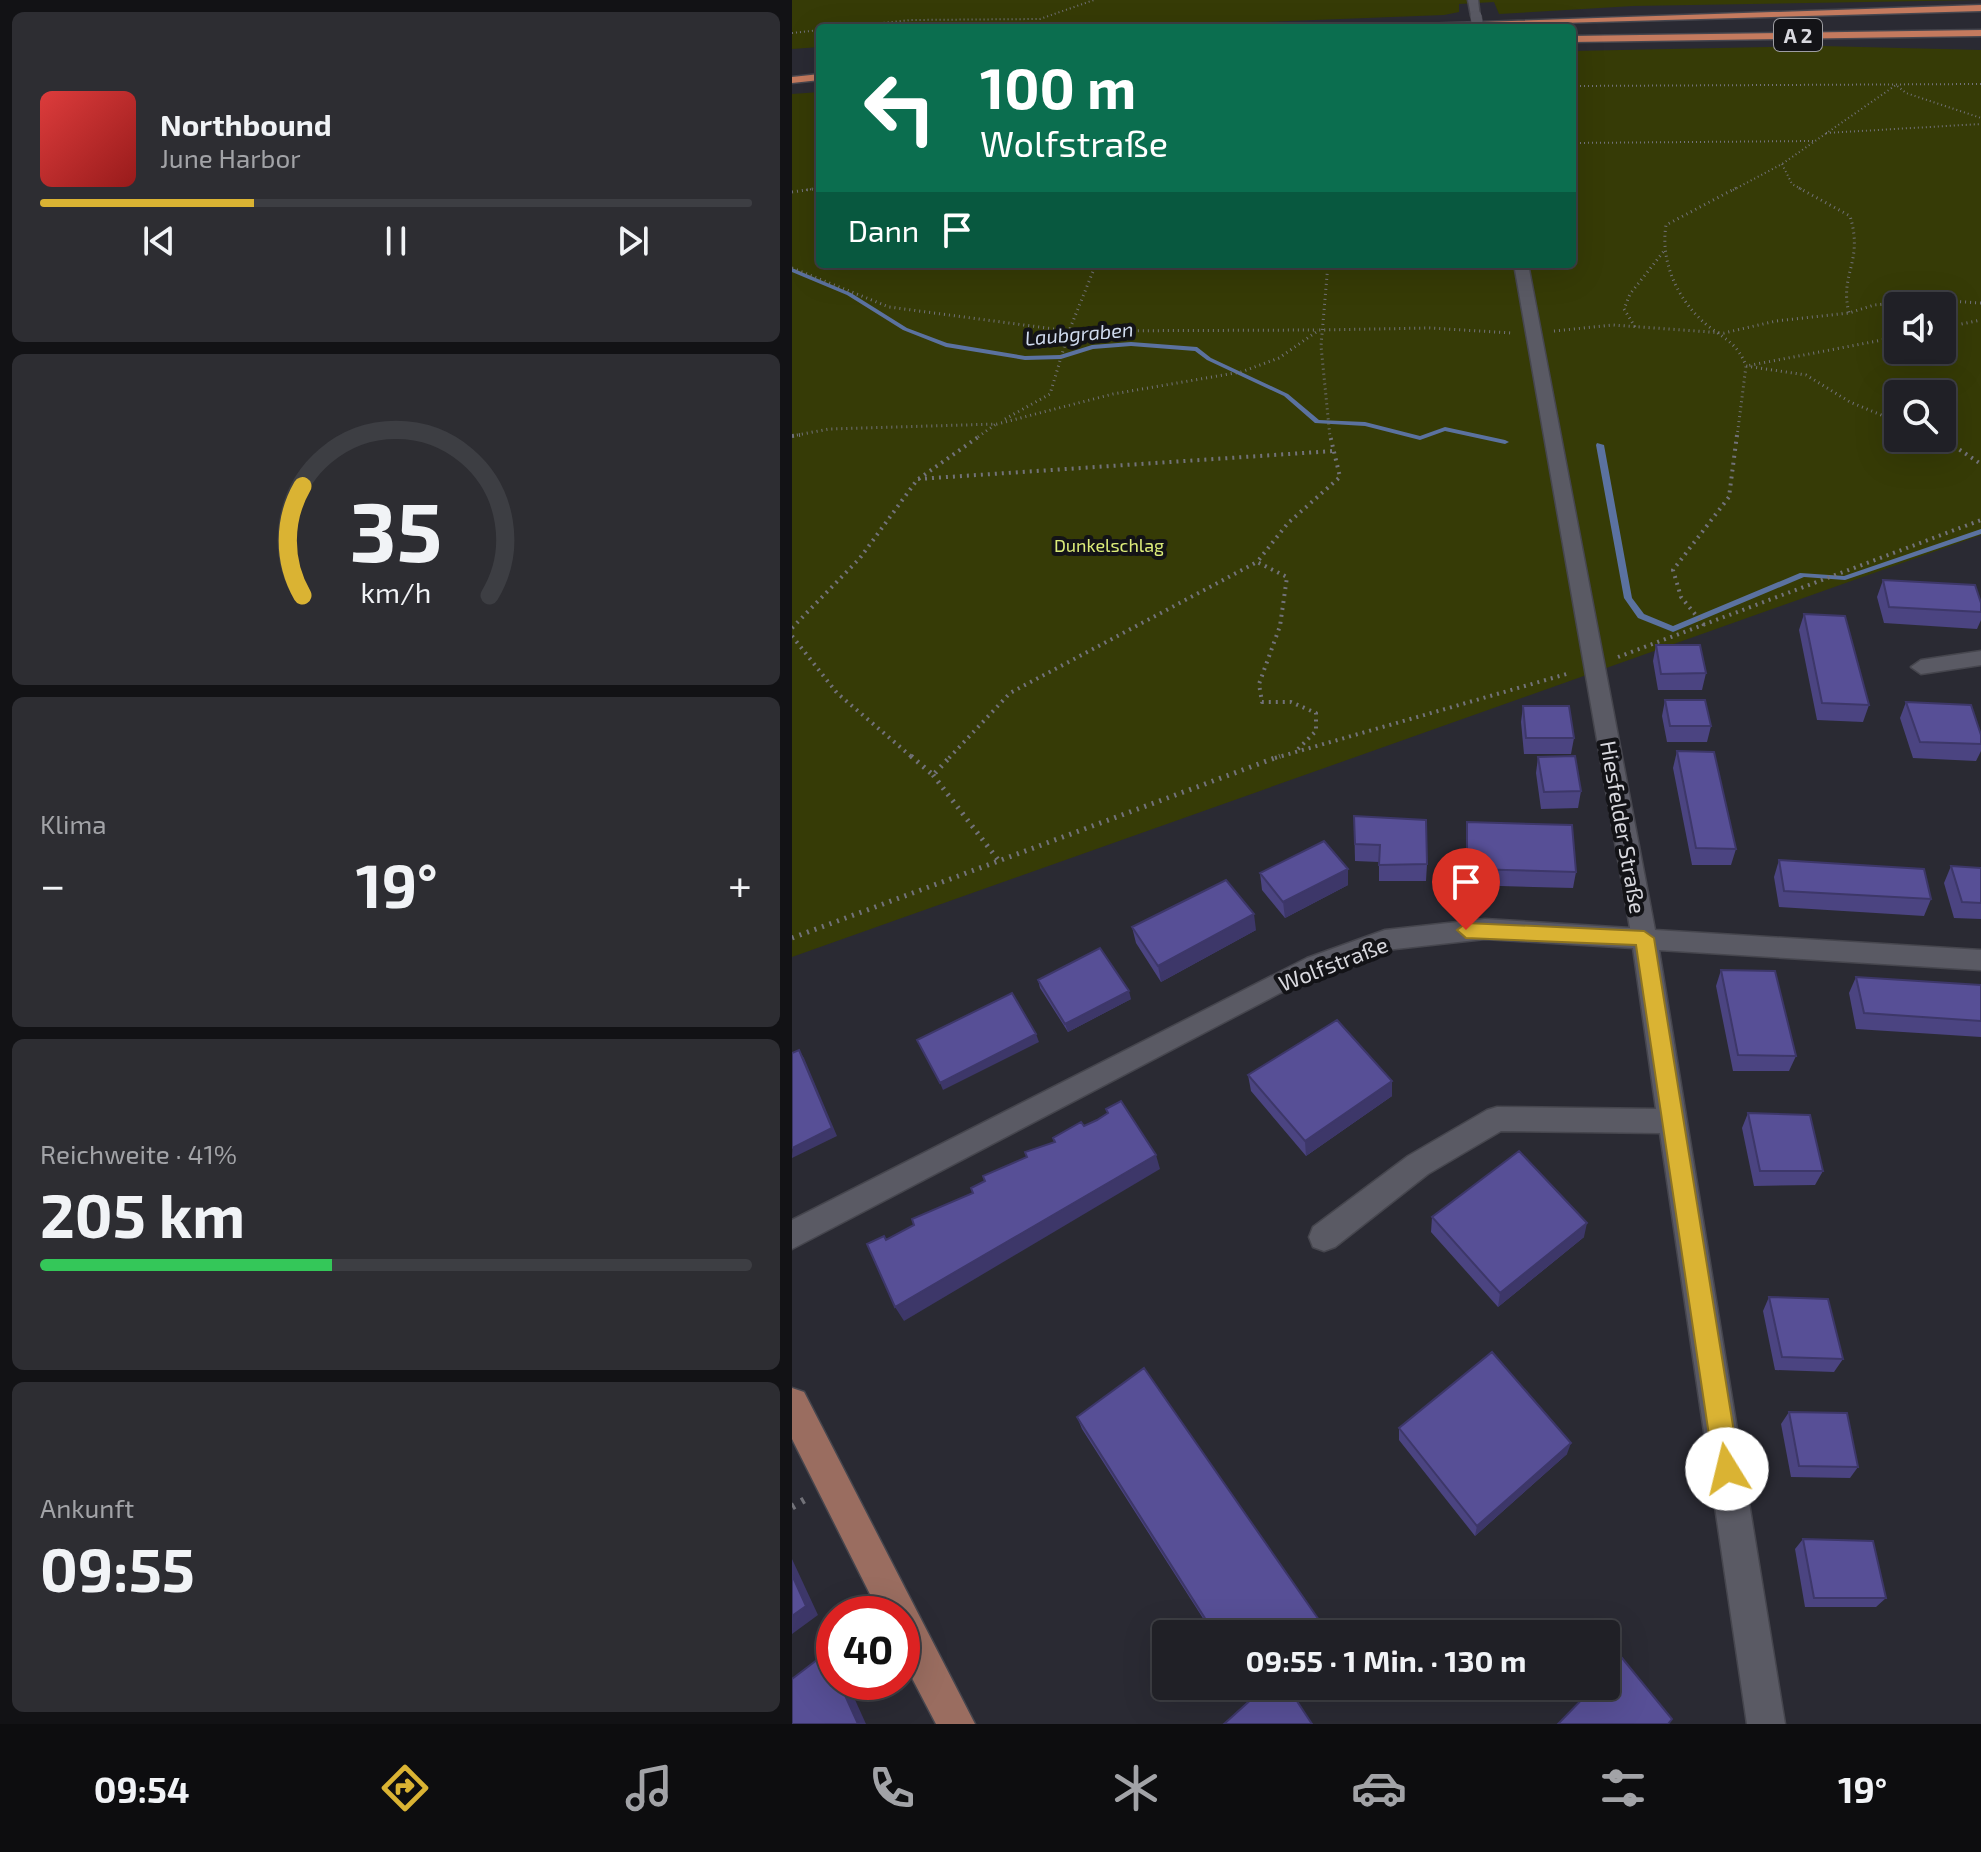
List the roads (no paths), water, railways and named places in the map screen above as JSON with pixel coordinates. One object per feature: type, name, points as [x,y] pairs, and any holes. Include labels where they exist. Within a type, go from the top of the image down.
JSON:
[{"type":"highway","points":[[1490,24],[1753,13],[1981,8]]},
{"type":"highway","name":"A 2","points":[[1576,27],[1981,22]]},
{"type":"highway","name":"A 2","points":[[1615,37],[1981,33]]},
{"type":"highway","points":[[1576,39],[1981,42]]},
{"type":"highway","points":[[792,66],[816,64]]},
{"type":"highway","points":[[792,80],[816,77]]},
{"type":"main road","points":[[792,1404],[890,1596]]},
{"type":"main road","points":[[920,1655],[956,1724]]},
{"type":"street","points":[[1473,0],[1477,22]]},
{"type":"street","name":"Hiesfelder Straße","points":[[1522,268],[1597,665],[1615,791],[1644,938],[1766,1724]]},
{"type":"street","points":[[1921,667],[1981,658]]},
{"type":"street","name":"Wolfstraße","points":[[792,1235],[1271,986],[1357,949],[1415,935],[1485,929],[1981,960]]},
{"type":"street","points":[[1324,1237],[1418,1165],[1497,1119],[1670,1121]]},
{"type":"waterway","name":"Laubgraben","points":[[792,270],[849,294],[905,329],[946,345],[1025,358],[1061,357],[1092,347],[1131,344],[1197,349],[1209,359],[1286,395],[1317,422],[1365,424],[1420,438],[1445,429],[1505,442]]},
{"type":"waterway","name":"Laubgraben","points":[[1600,445],[1628,598],[1641,616],[1673,629],[1803,575],[1845,578],[1981,531]]},
{"type":"park label","name":"Dunkelschlag","points":[[1109,545]]}]
